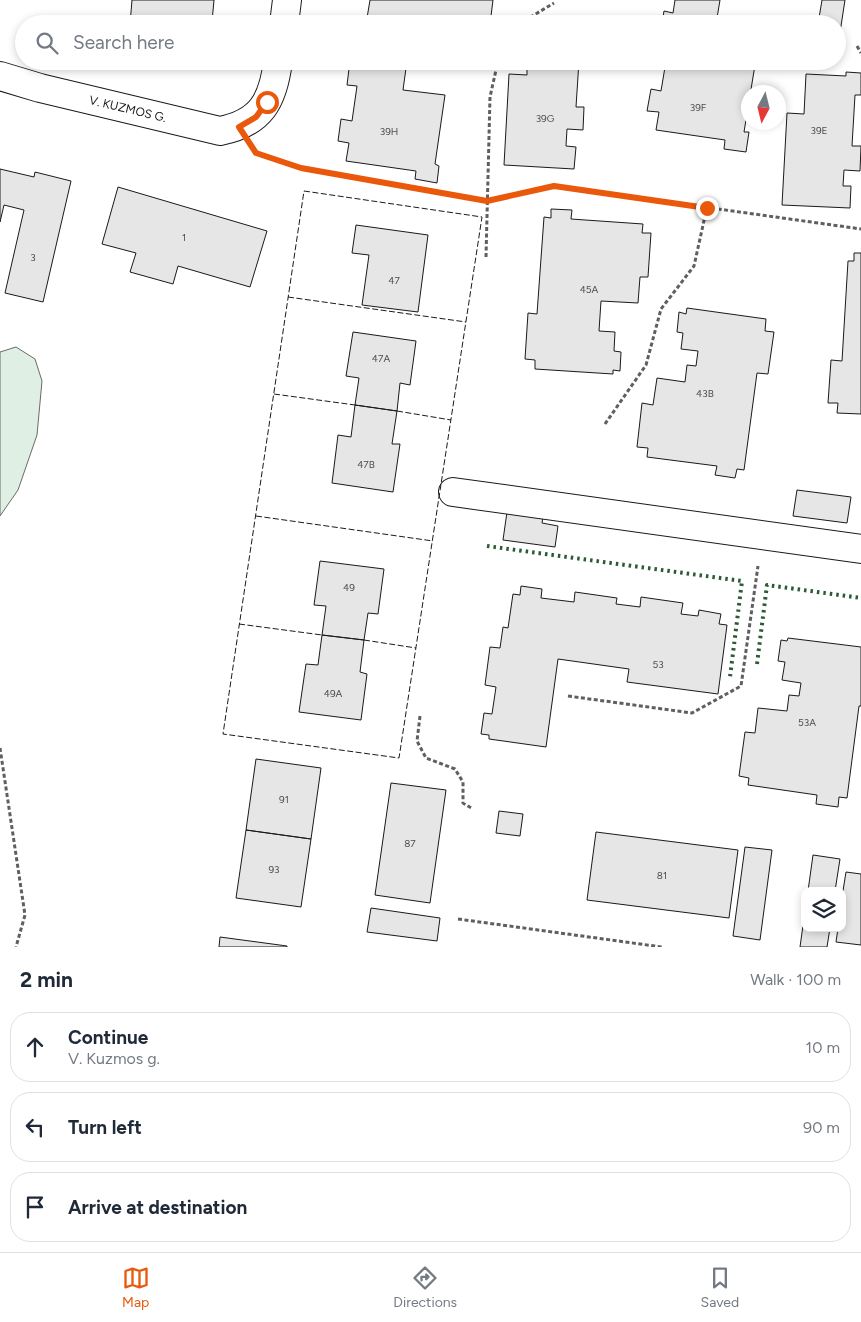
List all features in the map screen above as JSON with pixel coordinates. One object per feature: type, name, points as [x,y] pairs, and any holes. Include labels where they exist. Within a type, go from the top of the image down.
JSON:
[{"type":"street","points":[[285,15],[287,0]]},
{"type":"street","points":[[248,122],[267,102],[276,80],[277,70]]},
{"type":"street","name":"V. KUZMOS G.","points":[[0,76],[40,88],[196,127],[220,131],[248,122]]},
{"type":"street","points":[[453,492],[861,549]]},
{"type":"path","points":[[534,15],[554,3]]},
{"type":"path","points":[[857,46],[861,53]]},
{"type":"path","points":[[486,257],[490,97],[496,70]]},
{"type":"path","points":[[248,122],[256,153],[301,168],[487,201],[554,186],[861,229]]},
{"type":"path","points":[[605,424],[646,365],[661,310],[694,266],[707,208]]},
{"type":"path","points":[[568,696],[692,713],[741,686],[762,536]]},
{"type":"path","points":[[420,716],[417,741],[421,750],[426,758],[455,769],[463,782],[463,803],[473,809]]},
{"type":"path","points":[[0,748],[25,916],[16,947]]},
{"type":"path","points":[[458,919],[662,947]]},
{"type":"green space","points":[[16,347],[35,359],[42,381],[37,435],[18,490],[0,516],[0,352]]},
{"type":"building","points":[[132,0],[214,0],[213,15],[131,15]]},
{"type":"building","points":[[370,0],[493,0],[491,15],[368,15]]},
{"type":"building","points":[[675,0],[720,0],[718,15],[663,15],[664,11],[673,13]]},
{"type":"building","points":[[822,0],[845,0],[843,15],[820,15]]},
{"type":"building","points":[[349,70],[406,70],[403,90],[445,95],[435,164],[439,166],[437,183],[415,179],[416,171],[346,161],[349,143],[338,141],[341,119],[352,121],[357,86],[347,85]]},
{"type":"building","points":[[527,70],[578,70],[576,107],[584,107],[583,130],[567,129],[566,146],[576,147],[574,169],[504,165],[509,74],[527,75]]},
{"type":"building","points":[[664,70],[754,70],[752,85],[741,85],[741,130],[749,132],[746,152],[724,149],[725,140],[656,130],[659,112],[647,111],[651,89],[661,91]]},
{"type":"building","points":[[846,72],[861,73],[861,95],[855,95],[852,146],[861,146],[860,171],[844,170],[843,186],[851,186],[850,208],[782,205],[787,113],[804,114],[806,74],[846,76]]},
{"type":"building","points":[[0,169],[34,177],[35,172],[71,181],[43,302],[5,293],[24,210],[4,205],[0,222]]},
{"type":"building","points":[[118,187],[267,231],[250,287],[178,266],[173,284],[130,272],[136,253],[102,244]]},
{"type":"building","points":[[551,209],[572,210],[571,219],[643,224],[642,233],[651,233],[648,277],[640,277],[638,303],[601,301],[599,331],[615,332],[614,351],[621,352],[620,371],[613,370],[613,374],[535,369],[535,360],[525,359],[528,313],[537,314],[544,217],[551,218]]},
{"type":"building","points":[[356,225],[428,235],[418,312],[362,305],[369,255],[352,253]]},
{"type":"building","points":[[854,253],[861,253],[861,414],[837,413],[838,403],[828,403],[831,360],[842,361],[848,261],[854,261]]},
{"type":"building","points":[[687,308],[766,319],[765,331],[774,332],[768,374],[757,373],[744,470],[737,469],[735,478],[715,475],[717,466],[647,457],[648,448],[637,447],[642,403],[653,405],[657,378],[685,382],[687,365],[696,366],[698,351],[681,349],[683,333],[677,332],[679,312],[686,314]]},
{"type":"building","points":[[353,332],[416,341],[410,385],[400,383],[397,411],[355,405],[359,378],[346,376]]},
{"type":"building","points":[[355,405],[397,411],[392,444],[400,444],[393,492],[332,483],[338,435],[351,437]]},
{"type":"building","points":[[797,490],[851,497],[847,523],[793,516]]},
{"type":"building","points":[[507,512],[543,517],[542,523],[558,526],[555,547],[503,540]]},
{"type":"building","points":[[320,561],[384,569],[378,614],[368,613],[364,640],[322,635],[326,606],[314,605]]},
{"type":"building","points":[[521,586],[542,589],[541,598],[574,602],[575,592],[617,598],[616,604],[640,607],[641,597],[683,603],[681,614],[698,616],[699,610],[721,614],[719,624],[727,625],[718,694],[627,682],[629,669],[558,659],[546,747],[489,739],[489,735],[481,734],[484,713],[492,714],[496,687],[485,685],[490,647],[500,648],[503,627],[508,628],[513,594],[520,595]]},
{"type":"building","points":[[322,635],[364,640],[360,672],[367,674],[361,720],[299,712],[306,664],[318,665]]},
{"type":"building","points":[[788,638],[861,647],[861,706],[859,706],[847,798],[839,797],[838,807],[816,804],[817,795],[748,785],[749,778],[739,776],[745,732],[755,733],[758,708],[787,711],[789,695],[799,696],[801,683],[782,680],[785,662],[778,661],[781,640],[787,641]]},
{"type":"building","points":[[256,759],[321,768],[311,839],[246,830]]},
{"type":"building","points":[[391,783],[446,790],[430,903],[375,895]]},
{"type":"building","points":[[499,811],[523,814],[520,836],[496,833]]},
{"type":"building","points":[[246,830],[311,839],[301,907],[236,898]]},
{"type":"building","points":[[596,832],[738,850],[729,918],[587,900]]},
{"type":"building","points":[[745,847],[772,850],[760,940],[733,936]]},
{"type":"building","points":[[813,855],[840,859],[836,887],[809,887]]},
{"type":"building","points":[[846,872],[861,874],[861,945],[836,942],[837,932],[846,932],[846,887],[844,887]]},
{"type":"building","points":[[371,908],[440,918],[437,941],[367,932]]},
{"type":"building","points":[[802,932],[829,932],[827,947],[800,947]]},
{"type":"building","points":[[220,937],[287,946],[287,947],[219,947]]},
{"type":"hedge","points":[[487,546],[742,581],[730,677]]},
{"type":"hedge","points":[[757,664],[767,585],[861,598]]},
{"type":"fence","points":[[304,191],[482,217],[399,758],[223,734],[304,191]]},
{"type":"fence","points":[[288,297],[466,322]]},
{"type":"fence","points":[[274,394],[355,405]]},
{"type":"fence","points":[[397,411],[451,420]]},
{"type":"fence","points":[[256,516],[433,541]]},
{"type":"fence","points":[[239,624],[322,635]]},
{"type":"fence","points":[[364,640],[416,648]]},
{"type":"route","points":[[267,102],[256,117],[239,127],[256,153],[301,168],[487,201],[554,186],[707,208]]}]
